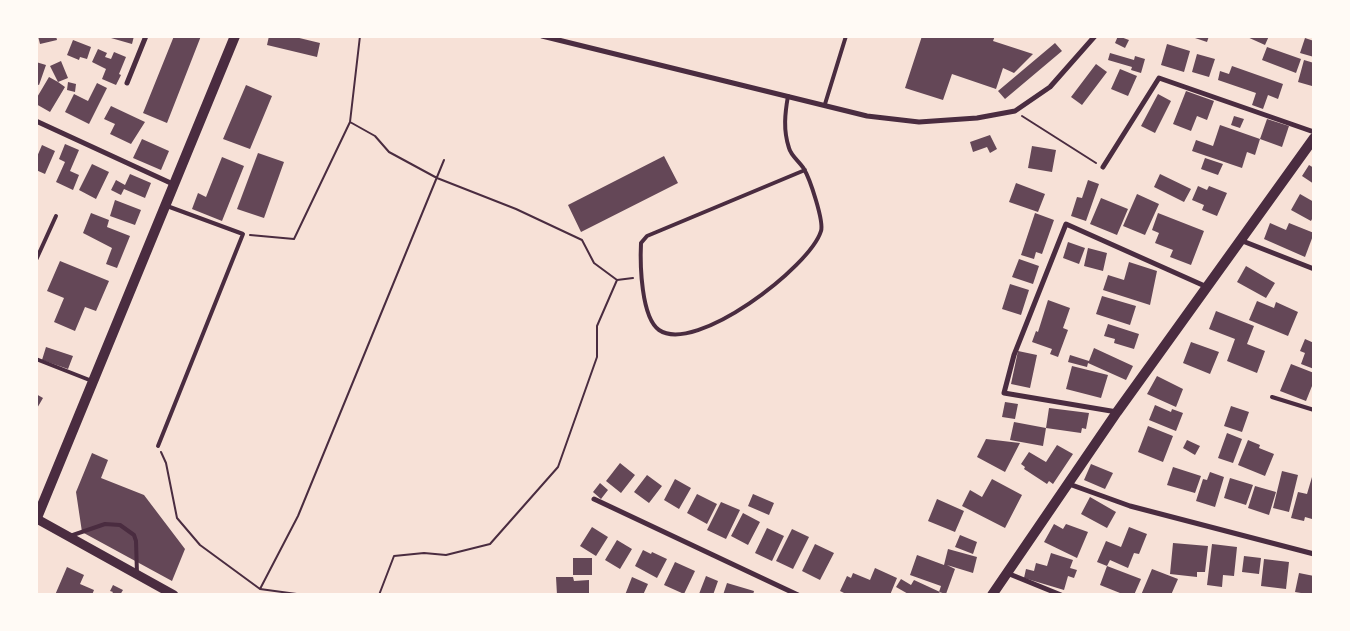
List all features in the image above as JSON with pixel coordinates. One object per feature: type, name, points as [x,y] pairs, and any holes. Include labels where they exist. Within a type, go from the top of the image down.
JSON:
[{"type":"main road","points":[[37,520],[235,36]]},
{"type":"main road","points":[[992,595],[1117,412],[1314,138]]},
{"type":"street","points":[[127,83],[146,36]]},
{"type":"street","points":[[542,36],[825,104],[867,116],[919,122],[977,118],[1015,111],[1050,86],[1095,36]]},
{"type":"street","points":[[1103,167],[1159,78],[1314,132]]},
{"type":"street","points":[[36,121],[175,185]]},
{"type":"street","points":[[1117,412],[1004,393],[1014,356],[1066,224],[1207,287]]},
{"type":"street","points":[[1240,240],[1314,270]]},
{"type":"street","points":[[1069,484],[1130,506],[1314,554]]},
{"type":"street","points":[[594,499],[798,595]]},
{"type":"street","points":[[37,520],[174,595]]},
{"type":"street","points":[[1008,573],[1061,595]]},
{"type":"lane","points":[[825,104],[846,36]]},
{"type":"lane","points":[[788,96],[784,119],[789,149],[805,170],[820,215],[821,230],[814,244],[780,280],[751,302],[715,324],[680,335],[670,335],[658,329],[650,317],[640,277],[641,243],[647,236],[805,170]]},
{"type":"lane","points":[[158,446],[243,234],[167,206]]},
{"type":"lane","points":[[36,260],[56,216]]},
{"type":"lane","points":[[36,359],[94,382]]},
{"type":"lane","points":[[1272,397],[1314,410]]},
{"type":"lane","points":[[68,536],[105,524],[120,525],[134,535],[137,574]]},
{"type":"path","points":[[243,234],[294,239],[350,122],[360,36]]},
{"type":"path","points":[[1015,111],[1039,129],[1103,167]]},
{"type":"path","points":[[350,122],[376,136],[389,152],[437,178],[516,209],[582,240],[594,263],[617,280],[640,277]]},
{"type":"path","points":[[260,589],[298,516],[444,160]]},
{"type":"path","points":[[379,595],[394,556],[424,553],[446,555],[490,544],[558,467],[598,357],[596,326],[617,280]]},
{"type":"path","points":[[158,446],[166,462],[177,518],[200,545],[260,589],[304,595]]},
{"type":"building","points":[[38,36],[56,36],[57,40],[40,44]]},
{"type":"building","points":[[104,36],[134,36],[132,44]]},
{"type":"building","points":[[174,36],[201,36],[167,123],[143,113]]},
{"type":"building","points":[[269,36],[291,36],[320,43],[317,57],[267,45]]},
{"type":"building","points":[[922,36],[995,36],[993,41],[1033,54],[1014,73],[1003,68],[996,89],[952,74],[943,100],[905,88]]},
{"type":"building","points":[[1118,36],[1129,40],[1125,48],[1115,43]]},
{"type":"building","points":[[1189,36],[1209,36],[1207,42]]},
{"type":"building","points":[[1245,36],[1269,36],[1265,45]]},
{"type":"building","points":[[1305,38],[1314,41],[1314,57],[1300,53]]},
{"type":"building","points":[[73,40],[91,47],[87,59],[80,57],[79,60],[67,55]]},
{"type":"building","points":[[1055,43],[1062,51],[1005,99],[998,91]]},
{"type":"building","points":[[1167,44],[1190,51],[1184,72],[1161,65]]},
{"type":"building","points":[[1267,47],[1301,59],[1296,73],[1262,60]]},
{"type":"building","points":[[98,49],[107,53],[105,57],[111,59],[114,52],[126,57],[116,85],[102,79],[106,69],[92,62]]},
{"type":"building","points":[[1110,53],[1134,60],[1135,56],[1145,59],[1141,73],[1131,70],[1132,67],[1108,60]]},
{"type":"building","points":[[1197,54],[1215,59],[1209,77],[1192,72]]},
{"type":"building","points":[[1304,60],[1314,63],[1312,86],[1298,82]]},
{"type":"building","points":[[61,61],[68,78],[58,82],[50,66]]},
{"type":"building","points":[[36,62],[46,65],[39,85],[36,84]]},
{"type":"building","points":[[1096,64],[1107,72],[1082,105],[1071,97]]},
{"type":"building","points":[[1232,66],[1283,84],[1278,99],[1268,95],[1263,109],[1252,105],[1256,93],[1218,80],[1220,71],[1229,74]]},
{"type":"building","points":[[1120,69],[1137,76],[1128,96],[1111,89]]},
{"type":"building","points":[[49,77],[65,87],[50,112],[36,104],[36,99]]},
{"type":"building","points":[[68,82],[76,84],[75,92],[67,90]]},
{"type":"building","points":[[97,83],[107,88],[89,124],[65,112],[74,94],[88,101]]},
{"type":"building","points":[[246,85],[272,96],[250,149],[223,139]]},
{"type":"building","points":[[1186,91],[1214,101],[1207,120],[1197,116],[1191,131],[1173,124]]},
{"type":"building","points":[[1158,94],[1171,101],[1155,133],[1141,126]]},
{"type":"building","points":[[111,106],[145,122],[131,144],[110,134],[115,124],[104,119]]},
{"type":"building","points":[[1234,116],[1244,119],[1240,128],[1231,125]]},
{"type":"building","points":[[1267,119],[1289,126],[1282,147],[1260,139]]},
{"type":"building","points":[[1220,125],[1260,139],[1255,155],[1247,152],[1242,168],[1192,151],[1196,140],[1213,146]]},
{"type":"building","points":[[990,135],[997,149],[990,153],[987,147],[973,152],[970,142]]},
{"type":"building","points":[[142,139],[169,151],[161,170],[133,158]]},
{"type":"building","points":[[65,144],[79,150],[70,171],[79,175],[73,190],[56,182],[65,162],[59,159]]},
{"type":"building","points":[[42,145],[55,151],[45,174],[36,170],[36,159]]},
{"type":"building","points":[[1032,146],[1056,150],[1052,172],[1028,168]]},
{"type":"building","points":[[258,153],[284,162],[264,218],[237,209]]},
{"type":"building","points":[[664,156],[678,183],[581,232],[568,205]]},
{"type":"building","points":[[222,157],[244,166],[222,221],[192,209],[198,193],[206,197]]},
{"type":"building","points":[[1205,158],[1223,164],[1218,175],[1201,169]]},
{"type":"building","points":[[92,164],[109,172],[96,199],[79,190]]},
{"type":"building","points":[[1309,165],[1314,168],[1314,184],[1302,176]]},
{"type":"building","points":[[130,174],[151,183],[145,198],[124,189],[121,195],[111,190],[116,180],[125,185]]},
{"type":"building","points":[[1160,174],[1191,189],[1184,202],[1154,187]]},
{"type":"building","points":[[1088,180],[1099,184],[1086,221],[1071,216],[1077,197],[1082,198]]},
{"type":"building","points":[[1016,183],[1045,194],[1038,212],[1009,202]]},
{"type":"building","points":[[1198,186],[1207,190],[1209,186],[1227,193],[1217,216],[1202,210],[1204,205],[1192,200]]},
{"type":"building","points":[[1137,194],[1159,204],[1145,235],[1123,226]]},
{"type":"building","points":[[1300,194],[1314,202],[1314,215],[1311,221],[1291,210]]},
{"type":"building","points":[[1101,198],[1128,209],[1117,235],[1090,224]]},
{"type":"building","points":[[115,200],[141,210],[135,225],[110,216]]},
{"type":"building","points":[[91,213],[109,220],[107,227],[130,236],[117,268],[106,264],[112,248],[83,233]]},
{"type":"building","points":[[1035,213],[1054,220],[1042,254],[1036,252],[1034,259],[1021,255]]},
{"type":"building","points":[[1158,213],[1204,231],[1191,265],[1170,257],[1173,250],[1155,243],[1159,233],[1152,230]]},
{"type":"building","points":[[1270,223],[1286,230],[1289,223],[1314,233],[1305,257],[1264,239]]},
{"type":"building","points":[[1068,242],[1085,248],[1079,264],[1063,258]]},
{"type":"building","points":[[1088,248],[1107,253],[1103,271],[1084,266]]},
{"type":"building","points":[[1019,259],[1039,266],[1033,284],[1012,277]]},
{"type":"building","points":[[60,261],[109,281],[96,311],[85,307],[75,331],[54,322],[64,298],[47,291]]},
{"type":"building","points":[[1129,262],[1157,271],[1150,305],[1103,290],[1108,275],[1124,280]]},
{"type":"building","points":[[1246,266],[1275,283],[1266,298],[1237,282]]},
{"type":"building","points":[[1010,284],[1029,290],[1021,315],[1002,309]]},
{"type":"building","points":[[1102,296],[1136,306],[1130,325],[1096,314]]},
{"type":"building","points":[[1048,300],[1070,308],[1063,328],[1068,330],[1058,357],[1050,354],[1052,349],[1032,342],[1036,331],[1038,332]]},
{"type":"building","points":[[1257,301],[1274,308],[1276,302],[1298,312],[1288,336],[1249,320]]},
{"type":"building","points":[[1216,311],[1254,326],[1247,344],[1265,351],[1257,373],[1227,361],[1235,339],[1209,329]]},
{"type":"building","points":[[1108,324],[1139,334],[1134,349],[1114,343],[1115,339],[1104,336]]},
{"type":"building","points":[[1305,339],[1314,343],[1314,369],[1301,364],[1305,353],[1300,351]]},
{"type":"building","points":[[1191,342],[1219,352],[1210,374],[1183,363]]},
{"type":"building","points":[[46,347],[73,356],[68,369],[42,360]]},
{"type":"building","points":[[1094,348],[1133,366],[1126,380],[1088,363],[1087,367],[1068,362],[1070,355],[1089,361]]},
{"type":"building","points":[[1018,351],[1037,355],[1030,388],[1011,384]]},
{"type":"building","points":[[1291,364],[1314,373],[1314,381],[1306,401],[1280,391]]},
{"type":"building","points":[[1072,366],[1108,375],[1101,398],[1066,389]]},
{"type":"building","points":[[1157,376],[1183,389],[1176,407],[1147,394]]},
{"type":"building","points":[[36,394],[43,398],[36,410]]},
{"type":"building","points":[[1005,402],[1018,404],[1015,419],[1002,417]]},
{"type":"building","points":[[1155,405],[1171,412],[1172,409],[1183,413],[1176,431],[1149,420]]},
{"type":"building","points":[[1231,406],[1249,412],[1242,432],[1224,426]]},
{"type":"building","points":[[1049,408],[1089,413],[1086,429],[1082,428],[1081,433],[1046,428]]},
{"type":"building","points":[[1014,422],[1046,428],[1043,446],[1010,440]]},
{"type":"building","points":[[1148,426],[1173,436],[1163,462],[1138,452]]},
{"type":"building","points":[[1227,433],[1242,439],[1233,463],[1218,458]]},
{"type":"building","points":[[986,439],[1020,443],[1005,472],[977,457]]},
{"type":"building","points":[[1187,440],[1200,446],[1195,455],[1183,448]]},
{"type":"building","points":[[1248,440],[1260,445],[1259,448],[1274,454],[1265,476],[1238,465]]},
{"type":"building","points":[[1057,445],[1073,454],[1053,484],[1049,481],[1047,484],[1024,469],[1025,467],[1021,464],[1029,452],[1046,462]]},
{"type":"building","points":[[92,453],[108,460],[101,478],[144,495],[185,549],[172,581],[82,532],[76,492]]},
{"type":"building","points":[[620,463],[635,475],[621,493],[606,481]]},
{"type":"building","points":[[1091,464],[1113,473],[1105,489],[1084,480]]},
{"type":"building","points":[[1173,467],[1201,476],[1195,493],[1167,485]]},
{"type":"building","points":[[1282,471],[1298,475],[1289,512],[1273,508]]},
{"type":"building","points":[[1210,472],[1224,477],[1215,507],[1196,501],[1203,479],[1207,480]]},
{"type":"building","points":[[647,475],[662,486],[649,503],[634,492]]},
{"type":"building","points":[[1312,477],[1314,511],[1312,519],[1305,517],[1304,521],[1291,518],[1298,492],[1307,494]]},
{"type":"building","points":[[1230,478],[1253,485],[1246,505],[1224,498]]},
{"type":"building","points":[[675,479],[691,488],[679,509],[664,500]]},
{"type":"building","points":[[992,479],[1022,495],[1005,528],[962,506],[970,490],[982,497]]},
{"type":"building","points":[[600,483],[608,490],[601,499],[593,492]]},
{"type":"building","points":[[1255,486],[1276,492],[1269,515],[1248,508]]},
{"type":"building","points":[[697,494],[717,504],[707,524],[687,513]]},
{"type":"building","points":[[753,494],[774,503],[769,515],[748,506]]},
{"type":"building","points":[[1090,497],[1116,512],[1107,528],[1081,514]]},
{"type":"building","points":[[937,499],[964,511],[955,532],[928,521]]},
{"type":"building","points":[[721,502],[740,510],[726,539],[707,530]]},
{"type":"building","points":[[743,513],[760,522],[748,545],[731,536]]},
{"type":"building","points":[[1054,524],[1063,529],[1066,524],[1088,532],[1077,558],[1044,542]]},
{"type":"building","points":[[592,527],[608,537],[596,556],[580,546]]},
{"type":"building","points":[[1129,527],[1147,534],[1139,554],[1134,553],[1128,568],[1110,560],[1107,566],[1097,562],[1106,541],[1121,547]]},
{"type":"building","points":[[767,528],[784,536],[772,561],[755,553]]},
{"type":"building","points":[[792,529],[809,537],[793,569],[776,561]]},
{"type":"building","points":[[960,535],[977,542],[973,554],[955,547]]},
{"type":"building","points":[[617,540],[632,549],[620,569],[605,560]]},
{"type":"building","points":[[1173,543],[1208,546],[1205,572],[1197,572],[1197,577],[1170,574]]},
{"type":"building","points":[[815,544],[834,553],[820,580],[802,571]]},
{"type":"building","points":[[1212,544],[1237,547],[1234,576],[1223,575],[1222,587],[1207,585]]},
{"type":"building","points":[[948,549],[977,557],[973,573],[947,565],[955,569],[946,594],[939,592],[941,586],[910,575],[917,555],[944,565]]},
{"type":"building","points":[[643,550],[667,559],[657,578],[635,566]]},
{"type":"building","points":[[1051,553],[1073,560],[1070,568],[1077,570],[1074,578],[1068,576],[1064,590],[1024,578],[1026,569],[1034,571],[1036,563],[1047,566]]},
{"type":"building","points":[[1244,556],[1261,558],[1259,574],[1242,572]]},
{"type":"building","points":[[573,558],[592,558],[592,575],[573,575]]},
{"type":"building","points":[[1264,559],[1289,562],[1286,589],[1261,586]]},
{"type":"building","points":[[675,562],[695,571],[684,594],[664,585]]},
{"type":"building","points":[[1107,566],[1141,579],[1134,595],[1125,595],[1100,585]]},
{"type":"building","points":[[67,567],[84,575],[80,584],[94,590],[92,595],[55,595]]},
{"type":"building","points":[[875,568],[897,578],[890,595],[848,595],[840,591],[847,576],[851,578],[853,573],[870,580]]},
{"type":"building","points":[[1152,569],[1178,579],[1171,595],[1141,595]]},
{"type":"building","points":[[1299,573],[1314,576],[1313,595],[1295,592]]},
{"type":"building","points":[[706,576],[718,581],[713,595],[699,594]]},
{"type":"building","points":[[556,577],[573,577],[574,581],[589,580],[589,595],[557,595]]},
{"type":"building","points":[[632,577],[648,584],[643,595],[625,595]]},
{"type":"building","points":[[901,579],[911,585],[914,580],[940,592],[938,595],[910,595],[896,587]]},
{"type":"building","points":[[727,583],[754,591],[753,595],[723,595]]},
{"type":"building","points":[[113,585],[123,590],[120,595],[111,595],[113,592],[110,591]]}]
